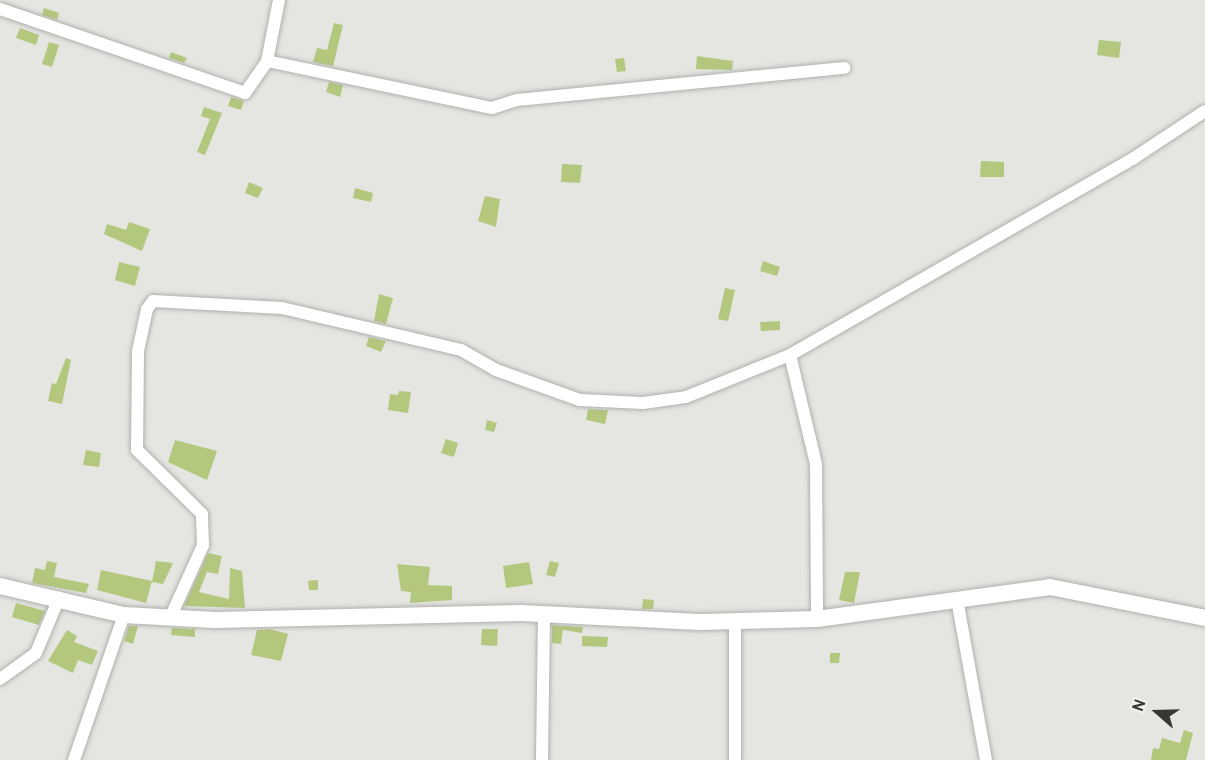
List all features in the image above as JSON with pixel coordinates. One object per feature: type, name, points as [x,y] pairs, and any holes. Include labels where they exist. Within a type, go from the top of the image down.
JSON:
[{"type":"street","points":[[0,9],[245,93],[267,61],[279,0]]},
{"type":"street","points":[[267,61],[492,108],[517,100],[844,68]]},
{"type":"street","points":[[171,616],[203,545],[202,514],[137,450],[138,351],[147,309],[153,301],[282,308],[461,350],[496,370],[580,400],[643,404],[686,397],[790,355],[1134,158],[1205,111]]},
{"type":"street","points":[[790,355],[816,464],[817,619]]},
{"type":"street","points":[[0,586],[124,615],[215,620],[544,614],[735,621],[817,619],[1050,587],[1205,618]]},
{"type":"street","points":[[0,679],[36,652],[59,598]]},
{"type":"street","points":[[957,599],[986,760]]},
{"type":"street","points":[[542,760],[544,614]]},
{"type":"street","points":[[74,760],[124,615]]},
{"type":"street","points":[[735,621],[735,760]]},
{"type":"building","points":[[44,8],[59,13],[57,20],[42,15]]},
{"type":"building","points":[[334,23],[343,25],[333,66],[313,62],[317,48],[327,50]]},
{"type":"building","points":[[20,28],[39,35],[36,45],[16,38]]},
{"type":"building","points":[[1099,40],[1121,42],[1119,58],[1097,55]]},
{"type":"building","points":[[49,42],[59,45],[52,67],[42,64]]},
{"type":"building","points":[[171,52],[187,58],[184,63],[169,58]]},
{"type":"building","points":[[697,56],[733,61],[732,70],[696,69]]},
{"type":"building","points":[[624,58],[626,71],[617,72],[615,59]]},
{"type":"building","points":[[329,82],[343,85],[340,97],[326,92]]},
{"type":"building","points":[[231,97],[244,101],[241,110],[228,106]]},
{"type":"building","points":[[204,107],[222,113],[205,155],[197,152],[210,119],[201,116]]},
{"type":"building","points":[[981,161],[1004,162],[1004,177],[980,177]]},
{"type":"building","points":[[562,164],[582,165],[580,183],[561,182]]},
{"type":"building","points":[[249,182],[263,188],[258,198],[245,193]]},
{"type":"building","points":[[355,188],[373,193],[371,202],[353,198]]},
{"type":"building","points":[[485,196],[500,199],[496,227],[478,221]]},
{"type":"building","points":[[129,222],[150,229],[142,251],[104,234],[107,224],[126,230]]},
{"type":"building","points":[[763,261],[780,267],[777,276],[760,271]]},
{"type":"building","points":[[119,262],[140,267],[135,286],[115,280]]},
{"type":"building","points":[[725,288],[735,290],[728,321],[718,319]]},
{"type":"building","points":[[379,294],[393,298],[386,324],[374,321]]},
{"type":"building","points":[[780,321],[780,330],[761,331],[760,322]]},
{"type":"building","points":[[369,337],[386,341],[381,352],[366,346]]},
{"type":"building","points":[[66,358],[71,360],[62,404],[48,401],[52,383],[56,384]]},
{"type":"building","points":[[399,391],[411,392],[408,413],[388,410],[390,394],[398,395]]},
{"type":"building","points":[[588,409],[608,410],[605,424],[586,420]]},
{"type":"building","points":[[487,420],[497,423],[494,432],[485,430]]},
{"type":"building","points":[[446,439],[458,443],[454,457],[441,453]]},
{"type":"building","points":[[175,440],[217,451],[207,480],[168,462]]},
{"type":"building","points":[[86,450],[101,453],[99,467],[83,465]]},
{"type":"building","points":[[208,553],[222,556],[218,574],[207,572],[199,592],[229,599],[230,568],[242,571],[245,608],[184,606]]},
{"type":"building","points":[[47,561],[57,563],[54,577],[89,584],[86,593],[32,583],[35,568],[45,570]]},
{"type":"building","points":[[156,561],[173,563],[163,584],[152,582]]},
{"type":"building","points":[[550,561],[559,563],[555,577],[546,575]]},
{"type":"building","points":[[529,562],[533,584],[506,588],[503,566]]},
{"type":"building","points":[[397,564],[430,567],[428,585],[452,586],[452,600],[410,603],[411,592],[401,591]]},
{"type":"building","points":[[101,570],[152,581],[146,603],[97,590]]},
{"type":"building","points":[[845,572],[860,572],[854,603],[839,600]]},
{"type":"building","points":[[318,580],[318,590],[309,590],[308,581]]},
{"type":"building","points":[[643,599],[654,600],[653,609],[642,609]]},
{"type":"building","points":[[16,603],[45,611],[39,625],[12,617]]},
{"type":"building","points":[[552,625],[583,627],[582,633],[563,630],[561,644],[552,643]]},
{"type":"building","points":[[129,626],[138,626],[133,644],[124,641]]},
{"type":"building","points":[[172,628],[195,629],[195,637],[171,635]]},
{"type":"building","points":[[269,629],[288,634],[281,661],[251,655],[257,630]]},
{"type":"building","points":[[482,629],[498,629],[497,646],[481,645]]},
{"type":"building","points":[[67,630],[77,636],[74,642],[98,651],[92,665],[78,660],[73,673],[48,661]]},
{"type":"building","points":[[582,636],[608,637],[607,647],[582,646]]},
{"type":"building","points":[[830,653],[840,653],[839,663],[830,663]]},
{"type":"building","points":[[1184,730],[1193,733],[1186,760],[1151,760],[1153,748],[1159,749],[1162,738],[1180,743]]}]
